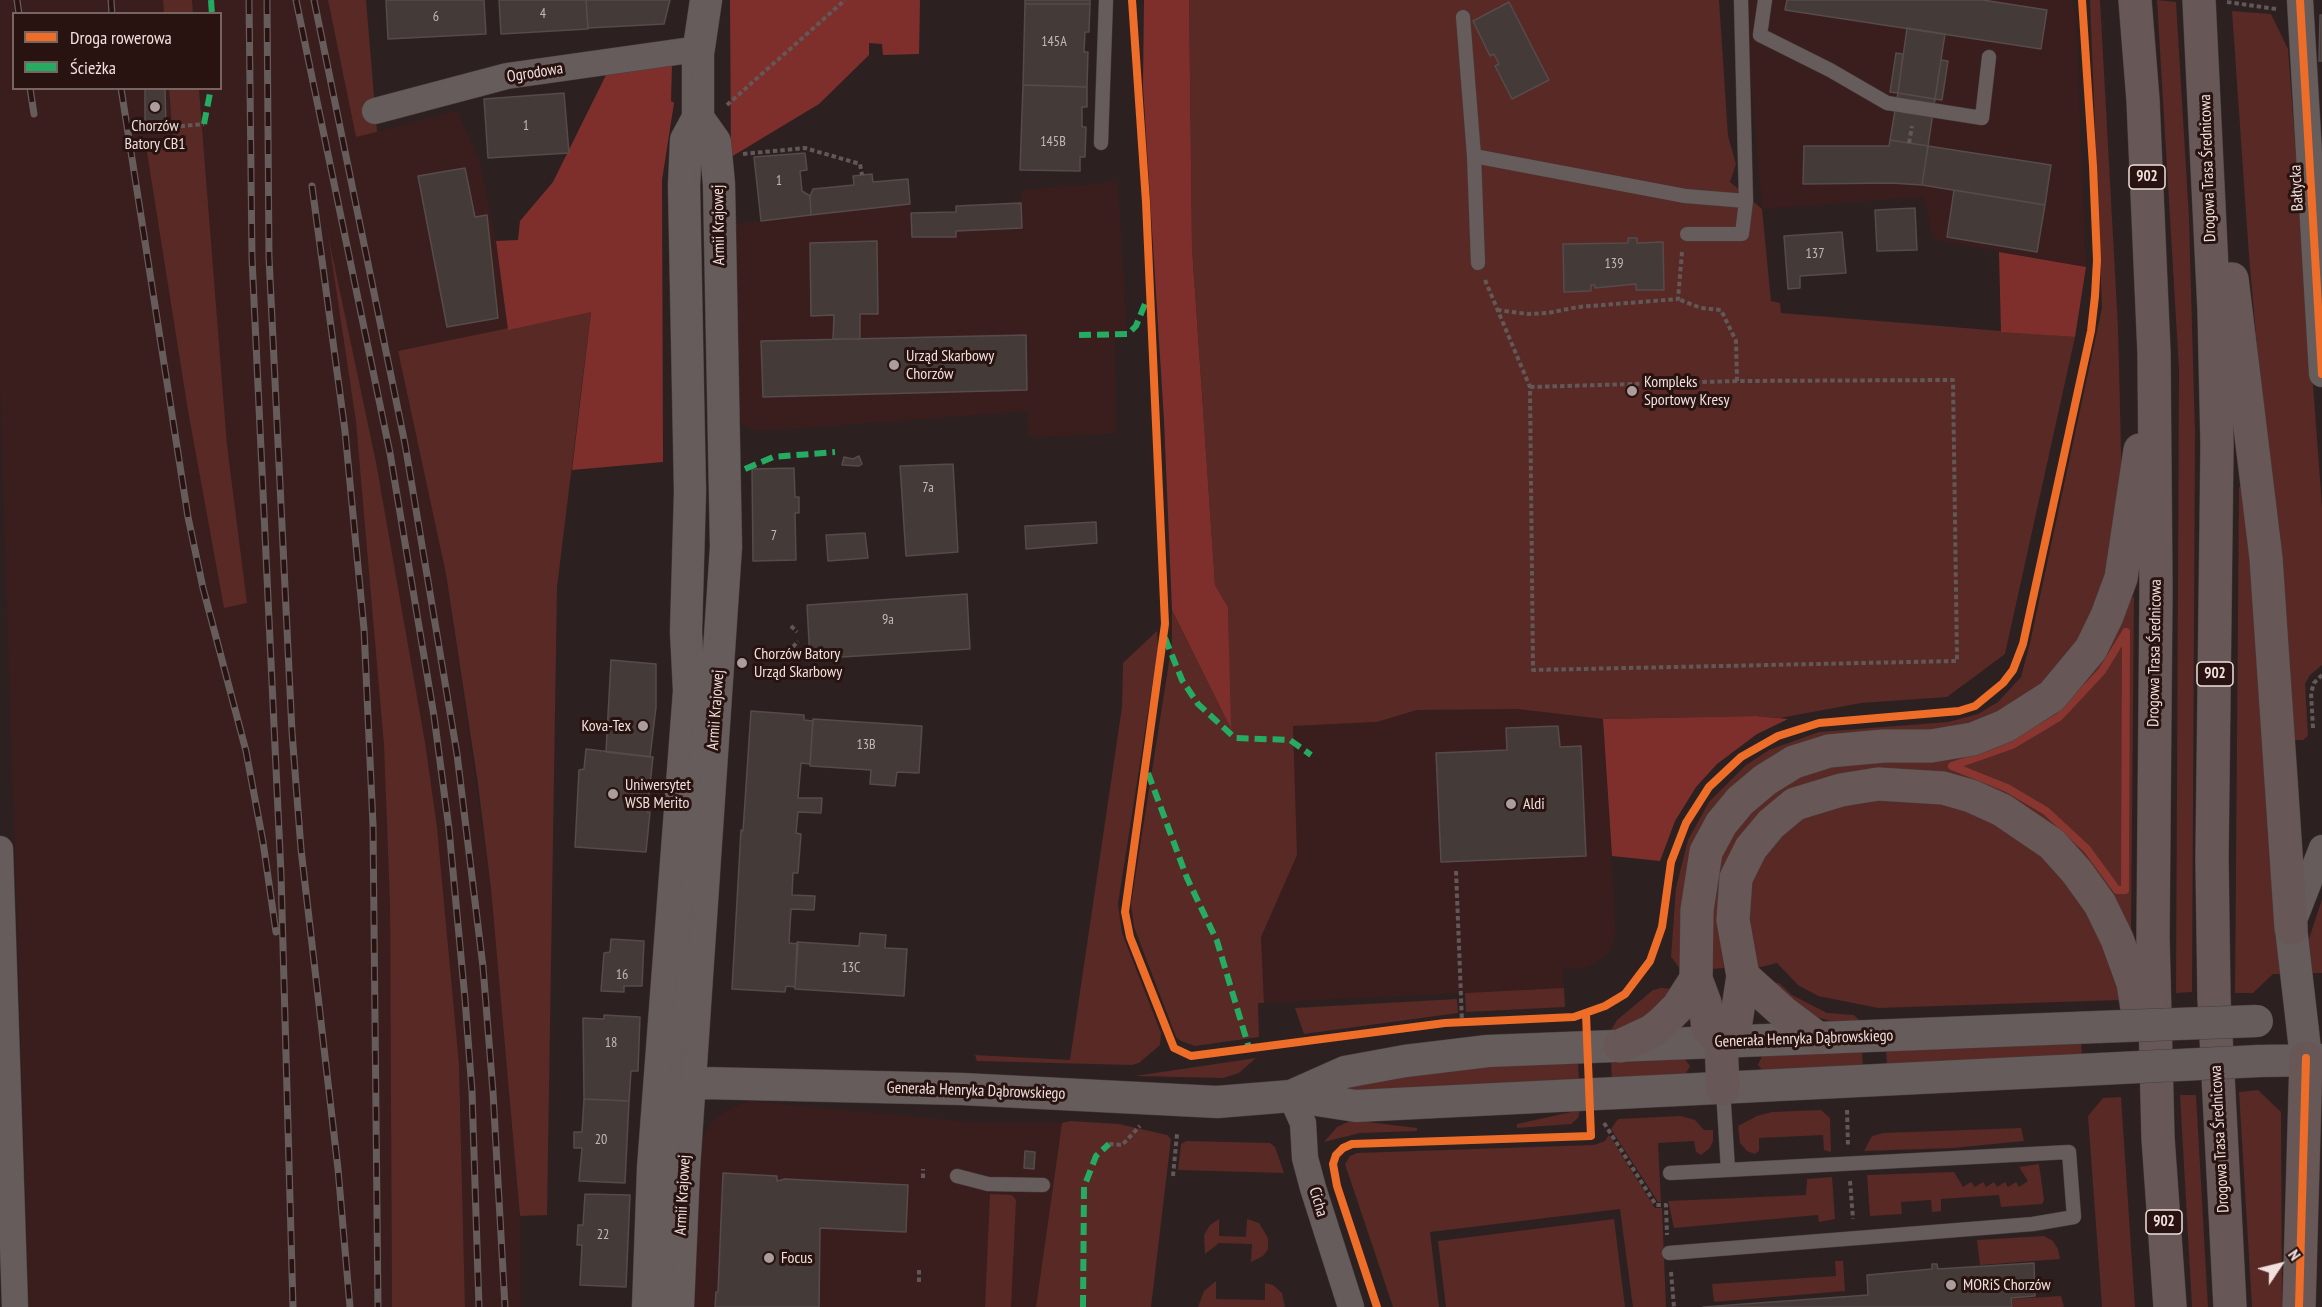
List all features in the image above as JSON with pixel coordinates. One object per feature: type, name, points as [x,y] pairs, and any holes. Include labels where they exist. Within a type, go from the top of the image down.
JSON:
[{"type":"main road","name":"Drogowa Trasa Średnicowa","points":[[2135,0],[2144,100],[2154,353],[2156,589],[2153,937],[2158,1138],[2170,1307]]},
{"type":"main road","name":"Drogowa Trasa Średnicowa","points":[[2210,1],[2202,41],[2214,310],[2217,445],[2212,859],[2214,986],[2230,1307]]},
{"type":"main road","points":[[2202,41],[2266,558],[2291,928]]},
{"type":"main road","points":[[1723,1089],[1721,1042],[1708,1029],[1705,1003],[1696,979],[1696,910],[1706,852],[1721,824],[1740,801],[1765,780],[1794,762],[1829,751],[1884,746],[1931,746],[1973,739],[2005,726],[2052,696],[2080,663],[2108,616],[2121,578],[2154,353]]},
{"type":"main road","points":[[1721,1042],[1735,1028],[1743,976],[1733,920],[1736,878],[1751,848],[1771,824],[1795,804],[1841,790],[1878,784],[1943,788],[1971,796],[2002,810],[2052,844],[2077,872],[2100,904],[2117,939],[2133,983],[2158,1138]]},
{"type":"main road","points":[[1743,976],[1784,1013],[1816,1037]]},
{"type":"main road","points":[[1620,1046],[1652,1031],[1662,1023],[1678,1007],[1696,979]]},
{"type":"main road","points":[[2299,1307],[2314,1059]]},
{"type":"street","name":"Armii Krajowej","points":[[648,1307],[675,1083],[724,589],[726,547],[719,184],[715,142],[698,118],[698,49],[706,0]]},
{"type":"street","name":"Bałtycka","points":[[2289,5],[2321,338],[2322,374]]},
{"type":"street","name":"Ogrodowa","points":[[375,111],[507,76],[698,49]]},
{"type":"street","name":"Armii Krajowej","points":[[678,1307],[675,1083],[689,691],[686,632],[690,549],[684,186],[714,150]]},
{"type":"street","points":[[688,442],[724,441]]},
{"type":"street","points":[[690,549],[726,547]]},
{"type":"street","points":[[689,594],[724,589]]},
{"type":"street","points":[[2314,1059],[2312,1019],[2291,928],[2322,848]]},
{"type":"street","points":[[0,849],[7,1260],[15,1307]]},
{"type":"street","name":"Generała Henryka Dąbrowskiego","points":[[1292,1096],[1345,1072],[1404,1061],[1488,1051],[2312,1019]]},
{"type":"street","name":"Generała Henryka Dąbrowskiego","points":[[675,1083],[962,1089],[1217,1102],[1292,1096],[1356,1106],[2314,1059]]},
{"type":"street","name":"Cicha","points":[[1292,1096],[1303,1123],[1310,1177],[1351,1307]]},
{"type":"lane","points":[[1101,143],[1106,0]]},
{"type":"lane","points":[[1687,234],[1742,234],[1746,201],[1741,0]]},
{"type":"lane","points":[[1765,0],[1760,35],[1830,70],[1887,103],[1982,118],[1989,57]]},
{"type":"lane","points":[[1463,17],[1474,156],[1478,263]]},
{"type":"lane","points":[[1474,156],[1685,196],[1746,201]]},
{"type":"lane","points":[[1723,1089],[1728,1170]]},
{"type":"lane","points":[[1669,1252],[2033,1224],[2074,1217],[2069,1152],[1670,1173]]},
{"type":"lane","points":[[957,1176],[988,1184],[1043,1185]]},
{"type":"path","points":[[727,105],[845,0]]},
{"type":"path","points":[[2210,1],[2289,5]]},
{"type":"path","points":[[173,127],[204,124]]},
{"type":"path","points":[[714,150],[805,148],[860,164],[862,175]]},
{"type":"path","points":[[1678,298],[1683,236],[1687,234]]},
{"type":"path","points":[[1478,263],[1530,387],[1533,670],[1958,661],[1953,380],[1737,381],[1530,387]]},
{"type":"path","points":[[1496,310],[1528,314],[1548,313],[1578,307],[1678,298],[1701,308],[1721,310],[1736,341],[1737,381]]},
{"type":"path","points":[[791,626],[796,632]]},
{"type":"path","points":[[793,647],[798,641]]},
{"type":"path","points":[[2313,728],[2311,693],[2314,683],[2322,675]]},
{"type":"path","points":[[1455,871],[1462,1022]]},
{"type":"path","points":[[1847,1110],[1847,1152]]},
{"type":"path","points":[[1602,1120],[1656,1205],[1666,1205],[1667,1234]]},
{"type":"path","points":[[1109,1144],[1122,1145],[1142,1123]]},
{"type":"path","points":[[1173,1176],[1177,1134]]},
{"type":"path","points":[[923,1169],[923,1178]]},
{"type":"path","points":[[1850,1179],[1853,1218]]},
{"type":"path","points":[[919,1269],[919,1282]]},
{"type":"shaded area","points":[[0,0],[163,0],[164,12],[12,12],[12,90],[169,90],[173,140],[145,140],[188,411],[224,607],[247,603],[227,445],[199,90],[222,90],[222,12],[193,12],[192,0],[328,0],[356,137],[457,111],[479,159],[496,241],[508,330],[398,351],[446,574],[491,889],[520,1216],[521,1307],[465,1307],[459,1064],[437,827],[425,742],[376,462],[331,250],[356,422],[384,746],[390,904],[392,1307],[29,1307],[0,389]]},
{"type":"shaded area","points":[[163,0],[192,0],[193,12],[164,12]]},
{"type":"shaded area","points":[[328,0],[366,0],[377,132],[356,137]]},
{"type":"shaded area","points":[[730,0],[920,0],[919,54],[883,55],[882,44],[869,43],[869,55],[819,104],[731,157]]},
{"type":"shaded area","points":[[1144,0],[1189,0],[1192,248],[1215,585],[1228,607],[1231,729],[1172,610],[1164,420],[1143,86]]},
{"type":"shaded area","name":"Kompleks Sportowy Kresy","points":[[1189,0],[1719,0],[1728,136],[1736,164],[1730,182],[1762,209],[1771,301],[1780,303],[1781,313],[2075,337],[2005,654],[1947,697],[1861,703],[1780,718],[1756,716],[1603,719],[1517,709],[1417,710],[1377,722],[1293,726],[1297,855],[1261,937],[1264,1003],[1258,1003],[1259,1037],[1195,1046],[1176,1037],[1134,927],[1131,904],[1172,643],[1172,610],[1230,727],[1228,607],[1215,585],[1192,248]]},
{"type":"shaded area","points":[[1744,0],[2071,0],[2076,15],[2086,267],[1933,239],[1924,197],[1762,209]]},
{"type":"shaded area","points":[[2090,0],[2100,0],[2118,327],[2122,489],[2105,598],[2053,683],[1996,720],[1745,780],[1681,970],[1671,957],[1676,888],[1688,840],[1709,802],[1746,765],[1769,750],[1819,732],[1948,722],[1978,714],[1998,702],[2021,677],[2102,308]]},
{"type":"shaded area","points":[[2157,0],[2176,2],[2189,218],[2195,434],[2192,992],[2176,993],[2179,369]]},
{"type":"shaded area","points":[[2232,11],[2271,14],[2288,49],[2322,506],[2322,665],[2310,675],[2305,684],[2308,736],[2303,740],[2292,740],[2249,256]]},
{"type":"shaded area","points":[[672,65],[671,101],[674,103],[662,180],[663,462],[572,470],[591,312],[508,330],[496,241],[518,240],[520,221],[553,182],[607,73]]},
{"type":"shaded area","points":[[169,90],[199,90],[227,445],[247,603],[224,608],[188,411],[145,140],[173,140]]},
{"type":"shaded area","points":[[1118,182],[1127,331],[1115,332],[1116,434],[1029,437],[1027,411],[763,431],[748,428],[738,421],[726,225],[910,204],[911,213],[956,212],[956,206],[1021,203],[1021,190]]},
{"type":"shaded area","points":[[328,235],[376,462],[425,742],[437,827],[459,1064],[465,1307],[392,1307],[390,904],[384,746],[356,422]]},
{"type":"shaded area","points":[[1999,252],[2086,267],[2075,337],[2001,332]]},
{"type":"shaded area","points":[[591,311],[557,587],[547,1215],[520,1216],[491,889],[478,784],[446,574],[398,351]]},
{"type":"shaded area","points":[[2239,487],[2247,488],[2281,974],[2273,974],[2253,993],[2235,993]]},
{"type":"shaded area","points":[[2134,597],[2131,932],[2066,837],[2032,810],[2016,800],[1931,772],[1881,770],[1806,786],[1719,926],[1724,968],[1712,969],[1711,895],[1726,844],[1760,800],[1806,773],[2070,698],[2108,650]]},
{"type":"shaded area","points":[[1157,631],[1158,648],[1118,904],[1122,933],[1161,1033],[1160,1045],[1139,1063],[1132,1065],[977,1061],[975,1055],[1070,1060],[1122,707],[1123,663]]},
{"type":"shaded area","points":[[1517,709],[1603,719],[1616,936],[1607,955],[1585,968],[1563,969],[1564,988],[1264,1003],[1249,728],[1377,722],[1417,710]]},
{"type":"shaded area","points":[[1756,716],[1788,719],[1757,734],[1717,764],[1696,787],[1675,821],[1660,861],[1612,856],[1603,719]]},
{"type":"shaded area","points":[[1895,793],[1994,816],[2075,882],[2112,957],[2120,1000],[1878,1008],[1818,996],[1798,985],[1777,963],[1757,968],[1742,908],[1759,854],[1804,813]]},
{"type":"shaded area","points":[[2322,899],[2322,973],[2312,973],[2308,942]]},
{"type":"shaded area","points":[[1768,983],[1779,983],[1792,995],[1827,1013],[1854,1015],[1861,1022],[1830,1021],[1810,1015]]},
{"type":"shaded area","points":[[1564,988],[1565,1007],[1466,1012],[1465,993]]},
{"type":"shaded area","points":[[1676,989],[1653,1017],[1610,1032],[1617,1020],[1653,990]]},
{"type":"shaded area","points":[[1457,999],[1458,1013],[1304,1034],[1295,1008]]},
{"type":"shaded area","points":[[2081,1042],[2082,1057],[1887,1067],[1886,1050]]},
{"type":"shaded area","points":[[1862,1051],[1863,1068],[1763,1071],[1758,1065],[1762,1056]]},
{"type":"shaded area","points":[[1256,1058],[1239,1073],[1223,1078],[1135,1076]]},
{"type":"shaded area","points":[[1684,1058],[1690,1066],[1685,1075],[1612,1080],[1611,1061]]},
{"type":"shaded area","points":[[1578,1062],[1579,1082],[1350,1092],[1347,1087],[1458,1068]]},
{"type":"shaded area","points":[[2258,1090],[2281,1112],[2282,1307],[2252,1307],[2239,1092]]},
{"type":"shaded area","points":[[2180,1095],[2196,1095],[2208,1307],[2192,1307]]},
{"type":"shaded area","points":[[2121,1097],[2135,1307],[2102,1307],[2088,1116],[2103,1098]]},
{"type":"shaded area","points":[[750,1101],[980,1123],[1062,1123],[1036,1307],[690,1307],[700,1142],[711,1123],[726,1110]]},
{"type":"shaded area","points":[[1580,1110],[1578,1118],[1571,1124],[1517,1128],[1517,1124]]},
{"type":"shaded area","points":[[1821,1110],[1830,1118],[1831,1152],[1824,1150],[1823,1135],[1759,1138],[1759,1151],[1755,1154],[1747,1151],[1740,1143],[1738,1126],[1757,1116],[1772,1112]]},
{"type":"shaded area","points":[[1681,1116],[1695,1120],[1704,1130],[1713,1130],[1713,1141],[1710,1148],[1701,1155],[1696,1152],[1694,1141],[1658,1143],[1661,1202],[1658,1202],[1611,1129],[1618,1119]]},
{"type":"shaded area","points":[[1352,1120],[1417,1128],[1417,1131],[1360,1133],[1324,1142],[1337,1127]]},
{"type":"shaded area","points":[[1070,1121],[1119,1124],[1167,1135],[1171,1139],[1151,1307],[1036,1307],[1062,1123]]},
{"type":"shaded area","points":[[2021,1128],[2024,1141],[1953,1148],[1864,1151],[1872,1136],[1883,1133]]},
{"type":"shaded area","points":[[1609,1135],[1655,1208],[1662,1208],[1666,1307],[1633,1307],[1620,1209],[1430,1232],[1439,1307],[1393,1307],[1345,1164],[1350,1156],[1357,1153],[1594,1145],[1605,1141]]},
{"type":"shaded area","points":[[1186,1141],[1270,1143],[1275,1147],[1284,1173],[1178,1170],[1181,1144]]},
{"type":"shaded area","points":[[2039,1164],[2044,1200],[2042,1204],[2001,1207],[1999,1195],[1941,1199],[1941,1211],[1932,1212],[1931,1200],[1901,1202],[1902,1214],[1870,1216],[1867,1175],[1954,1172],[1963,1187],[1971,1182],[1975,1187],[1983,1182],[1986,1187],[1994,1182],[1997,1187],[2005,1182],[2008,1187],[2016,1182],[2019,1187],[2028,1181],[2019,1167]]},
{"type":"shaded area","points":[[1832,1177],[1835,1219],[1819,1222],[1818,1215],[1674,1228],[1668,1201],[1806,1195],[1807,1179]]},
{"type":"shaded area","points":[[990,1194],[1012,1195],[1016,1200],[1011,1307],[985,1307]]},
{"type":"shaded area","points":[[1219,1219],[1219,1236],[1246,1237],[1247,1219],[1259,1223],[1268,1238],[1268,1249],[1263,1256],[1251,1262],[1252,1244],[1219,1243],[1205,1254],[1204,1235],[1210,1225]]},
{"type":"shaded area","points":[[1614,1219],[1625,1307],[1446,1307],[1438,1241]]},
{"type":"shaded area","points":[[2044,1236],[2053,1241],[2060,1259],[1980,1265],[1977,1240]]},
{"type":"shaded area","points":[[1835,1261],[1843,1261],[1845,1291],[1714,1302],[1712,1284],[1836,1276]]},
{"type":"shaded area","points":[[1216,1281],[1216,1299],[1265,1300],[1265,1283],[1273,1285],[1282,1293],[1285,1307],[1198,1307],[1204,1291]]},
{"type":"shaded area","points":[[2061,1296],[2064,1307],[2013,1307],[2012,1299]]},
{"type":"building","points":[[386,0],[484,0],[486,34],[388,39]]},
{"type":"building","points":[[499,0],[586,0],[588,29],[501,34]]},
{"type":"building","points":[[586,0],[670,0],[664,24],[588,28]]},
{"type":"building","points":[[1025,0],[1090,0],[1090,4],[1025,4]]},
{"type":"building","points":[[1787,0],[1983,0],[2047,10],[2041,49],[1785,10]]},
{"type":"building","points":[[1509,2],[1549,80],[1512,99],[1495,66],[1499,64],[1494,54],[1490,56],[1473,21]]},
{"type":"building","points":[[1025,4],[1090,4],[1089,32],[1085,32],[1084,52],[1088,52],[1087,87],[1023,85]]},
{"type":"building","points":[[2320,15],[2322,15],[2322,61],[2319,61]]},
{"type":"building","points":[[1907,28],[1945,34],[1935,99],[1898,93]]},
{"type":"building","points":[[1896,53],[1903,54],[1898,93],[1890,92]]},
{"type":"building","points":[[1941,60],[1948,61],[1942,100],[1935,99]]},
{"type":"building","points":[[1023,85],[1087,87],[1087,107],[1082,107],[1082,127],[1086,127],[1085,157],[1080,157],[1080,171],[1020,170]]},
{"type":"building","name":"Chorzów Batory CB1","points":[[145,90],[165,90],[166,126],[145,126]]},
{"type":"building","points":[[564,93],[569,153],[488,158],[484,99]]},
{"type":"building","points":[[1898,93],[1935,99],[1928,146],[1890,140]]},
{"type":"building","points":[[1890,140],[1928,146],[1922,185],[1803,184],[1804,146],[1889,146]]},
{"type":"building","points":[[1928,146],[2051,165],[2045,205],[1922,185]]},
{"type":"building","points":[[805,153],[807,170],[800,171],[802,191],[810,196],[811,215],[761,221],[754,157]]},
{"type":"building","points":[[465,168],[475,217],[487,215],[498,318],[447,327],[418,176]]},
{"type":"building","points":[[872,174],[873,182],[908,179],[910,204],[811,215],[810,196],[813,189],[854,185],[853,176]]},
{"type":"building","points":[[1954,190],[2045,205],[2037,252],[1947,237]]},
{"type":"building","points":[[1021,203],[1022,228],[956,231],[956,237],[912,237],[911,213],[956,212],[956,206]]},
{"type":"building","points":[[1915,208],[1917,250],[1877,251],[1875,210]]},
{"type":"building","points":[[1842,232],[1846,273],[1800,276],[1800,288],[1788,289],[1784,236]]},
{"type":"building","points":[[1628,238],[1637,238],[1637,243],[1663,242],[1664,290],[1636,290],[1636,284],[1595,288],[1595,285],[1591,285],[1591,291],[1564,292],[1563,244],[1628,243]]},
{"type":"building","points":[[877,241],[878,314],[860,314],[860,339],[833,339],[834,315],[811,316],[810,243]]},
{"type":"building","name":"Urząd Skarbowy Chorzów","points":[[1026,335],[1027,390],[763,397],[761,341]]},
{"type":"building","points":[[859,456],[862,464],[859,466],[842,465],[844,457],[853,459]]},
{"type":"building","points":[[953,464],[958,552],[906,556],[900,466]]},
{"type":"building","points":[[794,468],[795,497],[799,497],[799,513],[795,513],[796,560],[753,561],[752,469]]},
{"type":"building","points":[[1096,522],[1097,543],[1026,549],[1025,526]]},
{"type":"building","points":[[865,533],[868,558],[828,561],[826,535]]},
{"type":"building","points":[[967,594],[970,649],[810,659],[807,605]]},
{"type":"building","points":[[611,660],[656,664],[656,707],[650,757],[606,752]]},
{"type":"building","points":[[751,711],[804,715],[804,720],[813,721],[810,764],[801,763],[798,798],[822,798],[821,813],[798,812],[796,833],[801,834],[798,873],[793,873],[792,895],[815,896],[814,910],[791,909],[789,943],[798,944],[795,987],[786,986],[785,992],[732,989],[741,830],[743,831]]},
{"type":"building","points":[[813,719],[922,726],[919,773],[897,772],[895,786],[870,784],[871,770],[810,766]]},
{"type":"building","name":"Aldi","points":[[1558,726],[1560,747],[1581,746],[1586,856],[1441,862],[1436,753],[1507,750],[1506,728]]},
{"type":"building","name":"Uniwersytet WSB Merito","points":[[586,749],[653,757],[647,812],[650,812],[646,852],[575,847],[579,770],[584,769]]},
{"type":"building","points":[[860,933],[886,935],[885,948],[907,949],[904,996],[795,989],[797,942],[859,946]]},
{"type":"building","points":[[611,939],[644,941],[642,986],[624,986],[624,992],[601,991],[604,953],[610,952]]},
{"type":"building","points":[[604,1015],[640,1017],[638,1071],[631,1071],[629,1101],[584,1099],[583,1018],[604,1019]]},
{"type":"building","points":[[584,1099],[629,1101],[625,1183],[579,1181],[582,1148],[574,1148],[574,1132],[582,1132]]},
{"type":"building","points":[[1025,1151],[1035,1152],[1034,1169],[1024,1168]]},
{"type":"building","name":"Focus","points":[[723,1173],[777,1176],[777,1181],[785,1179],[908,1185],[906,1232],[820,1228],[819,1307],[715,1307],[716,1292],[718,1292]]},
{"type":"building","points":[[585,1194],[630,1195],[626,1287],[580,1285],[582,1245],[577,1245],[578,1225],[583,1225]]},
{"type":"building","name":"MORiS Chorzów","points":[[2034,1263],[2035,1296],[2011,1298],[2012,1307],[1703,1307],[1868,1295],[1867,1275],[1932,1269],[1932,1264],[1937,1264],[1938,1269]]},
{"type":"waterway","points":[[2126,632],[2125,890],[2117,890],[2087,849],[2046,811],[2007,788],[1952,766],[2012,745],[2059,717],[2102,671],[2126,632]]},
{"type":"tram line","points":[[660,1307],[672,1036],[701,592],[702,484],[692,73],[700,0]]},
{"type":"tram line","points":[[672,1307],[681,1076],[713,586],[713,492],[703,93],[704,51],[710,0]]},
{"type":"railway","points":[[17,0],[19,12]]},
{"type":"railway","points":[[111,0],[112,12]]},
{"type":"railway","points":[[249,0],[252,258],[281,874],[293,1307]]},
{"type":"railway","points":[[267,0],[269,257],[292,732],[301,849],[338,1169],[350,1307]]},
{"type":"railway","points":[[296,0],[390,453],[434,716],[449,829],[465,999],[472,1091],[479,1307]]},
{"type":"railway","points":[[314,0],[405,444],[457,754],[483,967],[493,1092],[505,1307]]},
{"type":"railway","points":[[30,90],[34,114]]},
{"type":"railway","points":[[121,90],[188,517],[203,588],[246,751],[263,842],[276,932]]},
{"type":"railway","points":[[312,186],[345,431],[364,629],[373,825],[378,1307]]},
{"type":"marked path","points":[[211,0],[212,12]]},
{"type":"marked path","points":[[204,124],[211,90]]},
{"type":"marked path","points":[[1079,335],[1128,334],[1136,326],[1147,299]]},
{"type":"marked path","points":[[745,469],[773,457],[835,452]]},
{"type":"marked path","points":[[1165,638],[1182,680],[1198,704],[1235,738],[1290,740],[1311,755]]},
{"type":"marked path","points":[[1148,773],[1187,878],[1217,941],[1249,1048]]},
{"type":"marked path","points":[[1083,1307],[1084,1187],[1096,1156],[1109,1144]]},
{"type":"cycle path","points":[[1132,0],[1146,202],[1165,624],[1125,912],[1130,937],[1174,1048],[1191,1056],[1445,1023],[1574,1017],[1605,1006],[1625,994],[1650,961],[1662,927],[1671,862],[1686,823],[1709,787],[1741,757],[1778,736],[1819,723],[1959,711],[1975,706],[2003,683],[2013,670],[2023,644],[2091,331],[2097,260],[2082,0]]},
{"type":"cycle path","points":[[2300,0],[2322,374]]},
{"type":"cycle path","points":[[1377,1307],[1337,1186],[1333,1164],[1336,1155],[1343,1148],[1352,1144],[1591,1136],[1586,1014]]},
{"type":"cycle path","points":[[2299,1307],[2306,1058]]},
{"type":"place","name":"Chorzów Batory CB1","points":[[155,107]]},
{"type":"place","name":"Urząd Skarbowy Chorzów","points":[[894,365]]},
{"type":"place","name":"Kompleks Sportowy Kresy","points":[[1632,391]]},
{"type":"place","name":"Chorzów Batory Urząd Skarbowy","points":[[742,663]]},
{"type":"place","name":"Kova-Tex","points":[[643,726]]},
{"type":"place","name":"Uniwersytet WSB Merito","points":[[613,794]]},
{"type":"place","name":"Aldi","points":[[1511,804]]},
{"type":"place","name":"Focus","points":[[769,1258]]},
{"type":"place","name":"MORiS Chorzów","points":[[1951,1285]]}]
